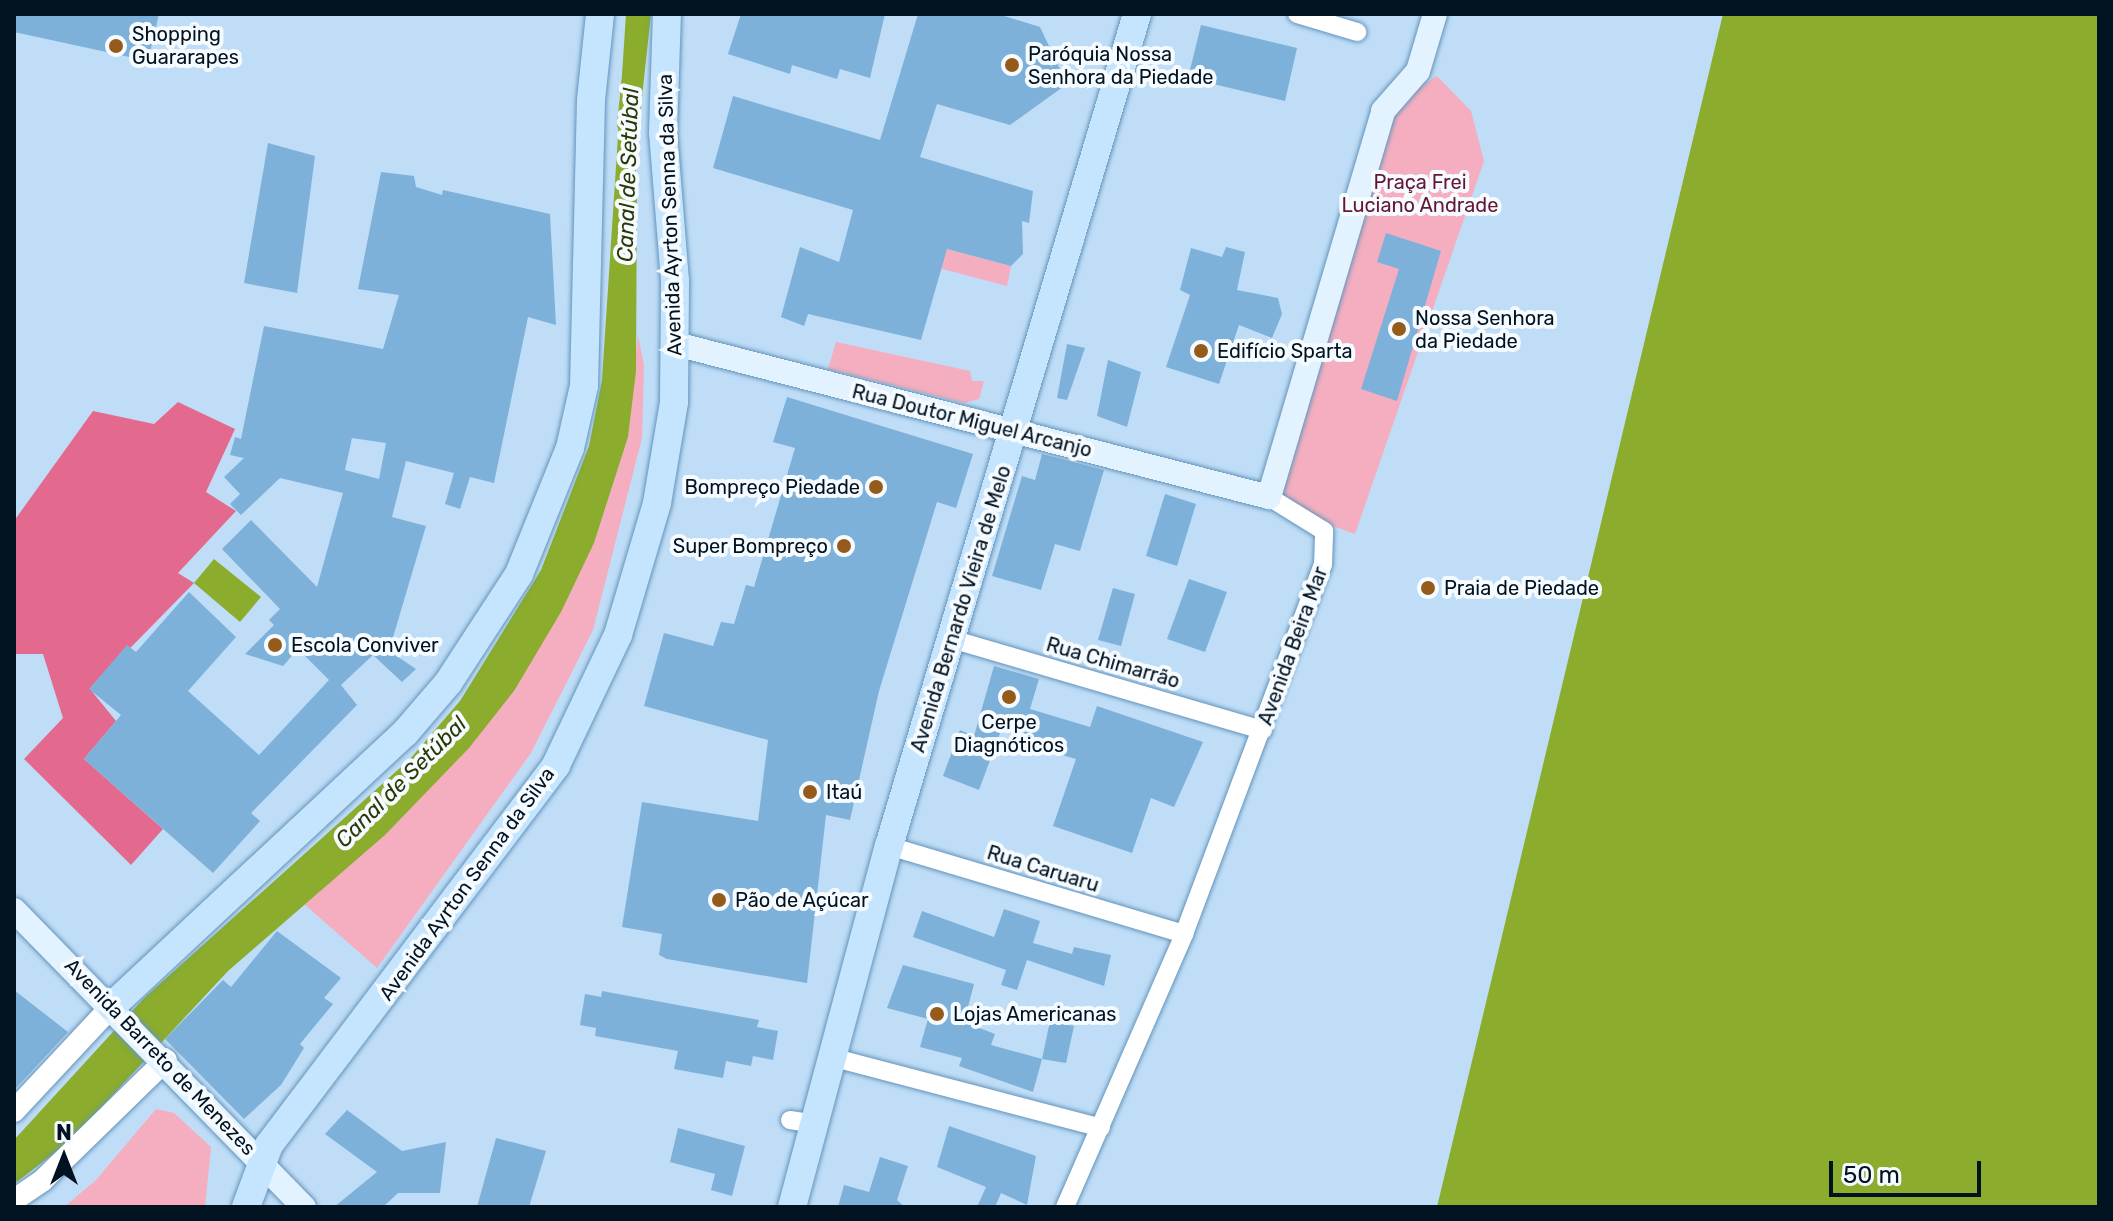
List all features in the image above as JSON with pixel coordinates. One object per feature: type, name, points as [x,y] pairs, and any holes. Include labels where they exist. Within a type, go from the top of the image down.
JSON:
[{"type":"main road","points":[[114,1009],[405,733],[448,683],[519,574],[570,448],[584,386],[591,100],[600,14]]},
{"type":"main road","name":"Avenida Ayrton Senna da Silva","points":[[246,1207],[261,1161],[514,827],[576,728],[618,635],[646,548],[669,439],[676,344],[663,133],[667,14]]},
{"type":"main road","name":"Avenida Bernardo Vieira de Melo","points":[[792,1207],[802,1122],[831,1057],[889,846],[1016,432],[1137,14]]},
{"type":"main road","points":[[1269,497],[1383,111],[1418,71],[1435,14]]},
{"type":"main road","name":"Rua Doutor Miguel Arcanjo","points":[[676,344],[1269,497]]},
{"type":"main road","name":"Avenida Barreto de Menezes","points":[[14,910],[160,1054],[304,1207]]},
{"type":"street","points":[[1297,14],[1357,32]]},
{"type":"street","name":"Avenida Beira Mar","points":[[1065,1207],[1184,934],[1263,730],[1326,551],[1317,525],[1269,497]]},
{"type":"street","name":"Rua Chimarrão","points":[[951,639],[1263,730]]},
{"type":"street","name":"Rua Caruaru","points":[[889,846],[1184,934]]},
{"type":"street","points":[[14,1111],[114,1009]]},
{"type":"street","points":[[14,1200],[42,1181],[160,1054]]},
{"type":"street","points":[[831,1057],[1101,1128]]},
{"type":"green space","name":"Praça Frei Luciano Andrade","points":[[1437,76],[1471,111],[1484,161],[1355,534],[1289,510],[1282,500],[1284,464],[1393,105]]},
{"type":"green space","points":[[939,247],[1011,266],[1007,286],[935,267]]},
{"type":"green space","points":[[638,335],[644,366],[642,438],[593,630],[531,753],[377,968],[303,903],[385,835],[514,691],[594,543],[628,437]]},
{"type":"green space","points":[[836,342],[970,371],[972,381],[984,381],[979,399],[964,403],[828,369]]},
{"type":"green space","points":[[156,1109],[174,1113],[211,1147],[205,1207],[64,1207],[96,1180]]},
{"type":"shaded area","points":[[178,402],[235,429],[206,492],[236,511],[178,573],[194,583],[90,689],[116,721],[84,759],[163,829],[131,865],[24,759],[63,718],[43,654],[14,654],[14,521],[93,411],[154,424]]},
{"type":"water","points":[[626,14],[640,14],[629,98],[637,180],[636,371],[628,437],[594,543],[561,612],[514,691],[469,748],[385,835],[228,971],[70,1141],[14,1184],[14,1140],[144,998],[410,759],[460,701],[541,570],[589,446],[602,380]]},
{"type":"water","points":[[1723,14],[2099,14],[2099,1207],[1437,1207]]},
{"type":"water","points":[[214,559],[261,597],[240,622],[194,583]]},
{"type":"building","name":"Shopping Guararapes","points":[[14,14],[159,14],[148,61],[14,32]]},
{"type":"building","points":[[741,14],[885,14],[870,78],[840,69],[837,79],[792,65],[790,74],[728,54]]},
{"type":"building","points":[[918,14],[998,14],[1040,27],[1067,84],[1010,125],[937,104],[920,157],[1033,191],[1029,223],[1022,221],[1023,254],[1011,266],[947,249],[921,340],[808,314],[804,326],[781,317],[800,247],[839,262],[853,210],[713,168],[733,96],[880,140]]},
{"type":"building","points":[[1201,25],[1297,48],[1285,101],[1188,78]]},
{"type":"building","points":[[268,143],[315,156],[297,293],[244,283]]},
{"type":"building","points":[[381,172],[414,176],[416,187],[442,195],[443,190],[550,214],[556,325],[528,317],[494,483],[470,477],[460,509],[445,504],[454,473],[406,461],[392,517],[426,526],[389,651],[416,669],[402,682],[373,655],[341,685],[357,705],[251,813],[260,821],[213,873],[84,759],[121,715],[89,689],[127,645],[136,652],[189,592],[236,637],[188,691],[259,755],[329,680],[298,649],[283,666],[245,654],[274,625],[269,620],[280,609],[222,549],[251,520],[317,587],[343,493],[280,478],[241,515],[230,504],[240,494],[224,477],[244,458],[230,455],[235,437],[241,439],[264,326],[383,349],[399,295],[358,289]],"holes":[[[352,438],[386,443],[379,479],[345,470]]]},
{"type":"building","name":"Nossa Senhora da Piedade","points":[[1386,233],[1441,251],[1397,401],[1361,389],[1399,269],[1377,262]]},
{"type":"building","points":[[1226,247],[1245,252],[1237,290],[1278,298],[1282,314],[1272,338],[1239,325],[1219,384],[1166,367],[1190,295],[1180,290],[1191,248],[1222,257]]},
{"type":"building","points":[[1067,344],[1085,348],[1067,400],[1057,398]]},
{"type":"building","points":[[1108,360],[1141,372],[1127,427],[1097,416]]},
{"type":"building","points":[[787,397],[973,454],[956,508],[937,502],[879,691],[850,820],[826,815],[807,983],[667,959],[659,955],[662,934],[622,927],[642,802],[758,821],[768,740],[644,706],[664,633],[713,646],[721,622],[734,624],[746,585],[754,587],[795,448],[773,442]]},
{"type":"building","points":[[1042,454],[1104,470],[1080,551],[1055,544],[1041,590],[992,576],[1022,476],[1035,480]]},
{"type":"building","points":[[1165,494],[1196,504],[1177,566],[1146,556]]},
{"type":"building","points":[[1189,579],[1227,592],[1205,652],[1167,639]]},
{"type":"building","points":[[1113,588],[1135,594],[1121,646],[1098,640]]},
{"type":"building","points":[[994,666],[1039,679],[1030,709],[1090,727],[1097,706],[1203,742],[1174,807],[1151,798],[1132,853],[1053,826],[1076,759],[1041,749],[1043,740],[1002,728],[979,790],[943,776],[960,730],[974,736]]},
{"type":"building","points":[[1004,909],[1040,921],[1033,943],[1072,954],[1074,947],[1111,955],[1104,986],[1027,960],[1017,990],[1001,985],[1006,970],[913,937],[922,911],[994,937]]},
{"type":"building","points":[[277,931],[341,978],[324,998],[333,1004],[300,1044],[304,1048],[281,1085],[244,1119],[165,1039],[223,980],[231,987]]},
{"type":"building","points":[[903,965],[974,984],[964,1022],[995,1034],[991,1045],[1042,1059],[1033,1092],[959,1066],[962,1058],[920,1047],[928,1019],[887,1008]]},
{"type":"building","points":[[14,990],[68,1032],[14,1090]]},
{"type":"building","points":[[602,991],[759,1020],[757,1027],[778,1031],[773,1060],[753,1056],[751,1066],[726,1061],[723,1078],[674,1069],[678,1051],[595,1036],[596,1028],[580,1025],[585,994],[601,997]]},
{"type":"building","points":[[1050,1021],[1074,1026],[1066,1063],[1042,1059]]},
{"type":"building","points":[[347,1110],[402,1151],[446,1142],[440,1193],[398,1193],[383,1207],[334,1207],[377,1172],[325,1134]]},
{"type":"building","points":[[949,1126],[1036,1156],[1027,1205],[1001,1193],[995,1207],[977,1207],[986,1187],[937,1167]]},
{"type":"building","points":[[678,1128],[745,1146],[732,1196],[711,1190],[715,1174],[670,1162]]},
{"type":"building","points":[[496,1138],[546,1151],[529,1207],[477,1207]]},
{"type":"building","points":[[880,1157],[908,1166],[897,1200],[905,1207],[838,1207],[844,1185],[869,1192]]},
{"type":"waterway","name":"Canal de Setúbal","points":[[628,124],[640,14]]},
{"type":"place","name":"Shopping Guararapes","points":[[116,46]]},
{"type":"place","name":"Paróquia Nossa Senhora da Piedade","points":[[1012,65]]},
{"type":"place","name":"Nossa Senhora da Piedade","points":[[1399,329]]},
{"type":"place","name":"Edifício Sparta","points":[[1201,351]]},
{"type":"place","name":"Bompreço Piedade","points":[[876,487]]},
{"type":"place","name":"Super Bompreço","points":[[844,546]]},
{"type":"place","name":"Praia de Piedade","points":[[1428,588]]},
{"type":"place","name":"Escola Conviver","points":[[275,645]]},
{"type":"place","name":"Cerpe Diagnóticos","points":[[1009,697]]},
{"type":"place","name":"Itaú","points":[[810,792]]},
{"type":"place","name":"Pão de Açúcar","points":[[719,900]]},
{"type":"place","name":"Lojas Americanas","points":[[937,1014]]}]
